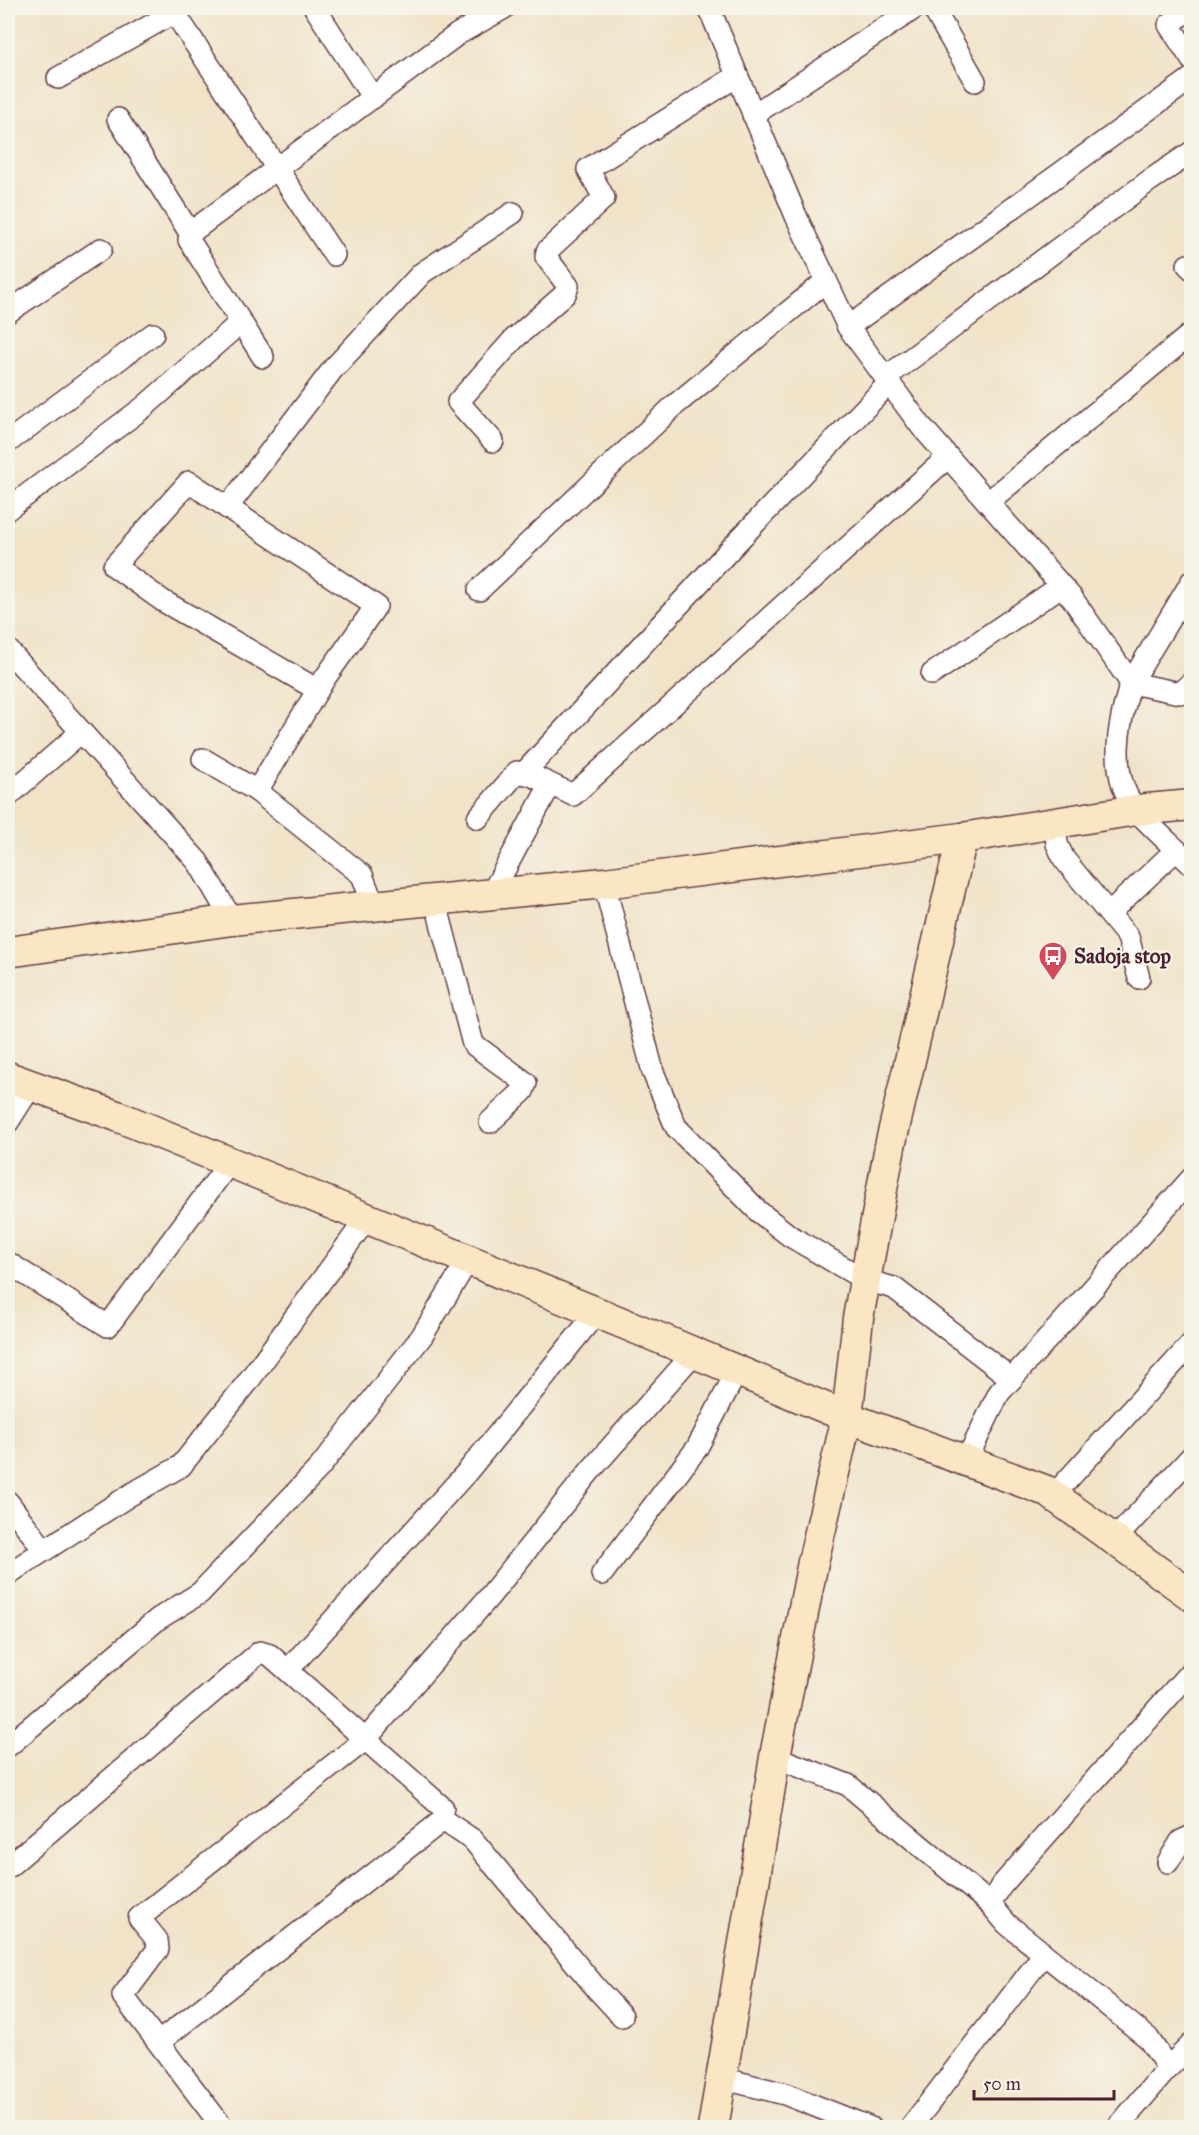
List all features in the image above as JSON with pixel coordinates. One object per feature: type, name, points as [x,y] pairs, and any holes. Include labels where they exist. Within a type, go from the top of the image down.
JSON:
[{"type":"street","points":[[315,8],[374,98]]},
{"type":"street","points":[[190,233],[458,34],[504,8]]},
{"type":"street","points":[[709,8],[753,115],[848,327],[887,381],[948,457],[1061,586],[1131,683],[1180,693],[1191,682]]},
{"type":"street","points":[[753,115],[915,8]]},
{"type":"street","points":[[933,8],[975,81]]},
{"type":"street","points":[[1190,8],[1169,25],[1191,60]]},
{"type":"street","points":[[58,78],[170,11],[334,255]]},
{"type":"street","points":[[493,441],[458,402],[514,339],[565,294],[568,286],[546,257],[547,251],[604,198],[588,169],[737,76]]},
{"type":"street","points":[[848,327],[1191,78]]},
{"type":"street","points":[[118,119],[190,233],[189,240],[262,357]]},
{"type":"street","points":[[524,772],[887,381],[1191,152]]},
{"type":"street","points":[[227,508],[333,369],[422,273],[513,213]]},
{"type":"street","points":[[8,312],[101,249]]},
{"type":"street","points":[[479,590],[675,405],[826,281]]},
{"type":"street","points":[[8,509],[144,407],[241,322]]},
{"type":"street","points":[[988,502],[1191,333]]},
{"type":"street","points":[[8,442],[153,334]]},
{"type":"street","points":[[478,818],[517,771],[524,772],[573,795],[948,457]]},
{"type":"street","points":[[257,791],[318,690],[376,606],[189,482],[114,566],[163,601],[318,690]]},
{"type":"street","points":[[1191,581],[1131,683],[1119,720],[1118,774],[1136,810],[1191,865]]},
{"type":"street","points":[[932,674],[1061,586]]},
{"type":"street","points":[[8,650],[198,862],[232,920]]},
{"type":"street","points":[[8,796],[81,732]]},
{"type":"street","points":[[204,759],[257,791],[362,875],[374,906]]},
{"type":"street","points":[[491,895],[550,785]]},
{"type":"street","points":[[8,952],[232,920],[604,884],[962,838],[1136,810],[1191,806]]},
{"type":"street","points":[[1055,823],[1057,844],[1064,859],[1128,937],[1139,978]]},
{"type":"street","points":[[713,2127],[775,1757],[813,1562],[847,1417],[865,1281],[890,1146],[962,838]]},
{"type":"street","points":[[1108,913],[1176,850]]},
{"type":"street","points":[[604,884],[653,1072],[676,1126],[759,1212],[790,1236],[865,1281],[894,1288],[1012,1379]]},
{"type":"street","points":[[435,900],[473,1044],[526,1083],[523,1091],[490,1122]]},
{"type":"street","points":[[8,1122],[19,1082],[117,1116],[847,1417],[1053,1496],[1191,1596]]},
{"type":"street","points":[[8,1263],[108,1326],[230,1162]]},
{"type":"street","points":[[966,1461],[999,1393],[1191,1178]]},
{"type":"street","points":[[8,1574],[130,1495],[173,1471],[193,1453],[367,1218]]},
{"type":"street","points":[[8,1746],[158,1619],[200,1593],[321,1467],[422,1336],[468,1260]]},
{"type":"street","points":[[288,1671],[467,1472],[597,1312]]},
{"type":"street","points":[[1053,1496],[1191,1343]]},
{"type":"street","points":[[223,2127],[123,1996],[158,1949],[157,1940],[139,1918],[366,1739],[489,1598],[591,1471],[694,1353]]},
{"type":"street","points":[[602,1574],[697,1448],[737,1371]]},
{"type":"street","points":[[1114,1540],[1191,1456]]},
{"type":"street","points":[[8,1502],[44,1550]]},
{"type":"street","points":[[8,1867],[255,1656],[266,1653],[443,1808]]},
{"type":"street","points":[[990,1904],[1001,1886],[1191,1670]]},
{"type":"street","points":[[775,1757],[848,1785],[990,1904],[1007,1924],[1148,2038],[1168,2068]]},
{"type":"street","points":[[159,2042],[443,1820],[473,1840],[622,2016]]},
{"type":"street","points":[[1168,1862],[1181,1841],[1191,1836]]},
{"type":"street","points":[[910,2127],[1044,1954]]},
{"type":"street","points":[[1117,2127],[1191,2044]]},
{"type":"street","points":[[722,2078],[785,2094],[871,2127]]},
{"type":"place","name":"Sadoja stop","points":[[1053,982]]}]
